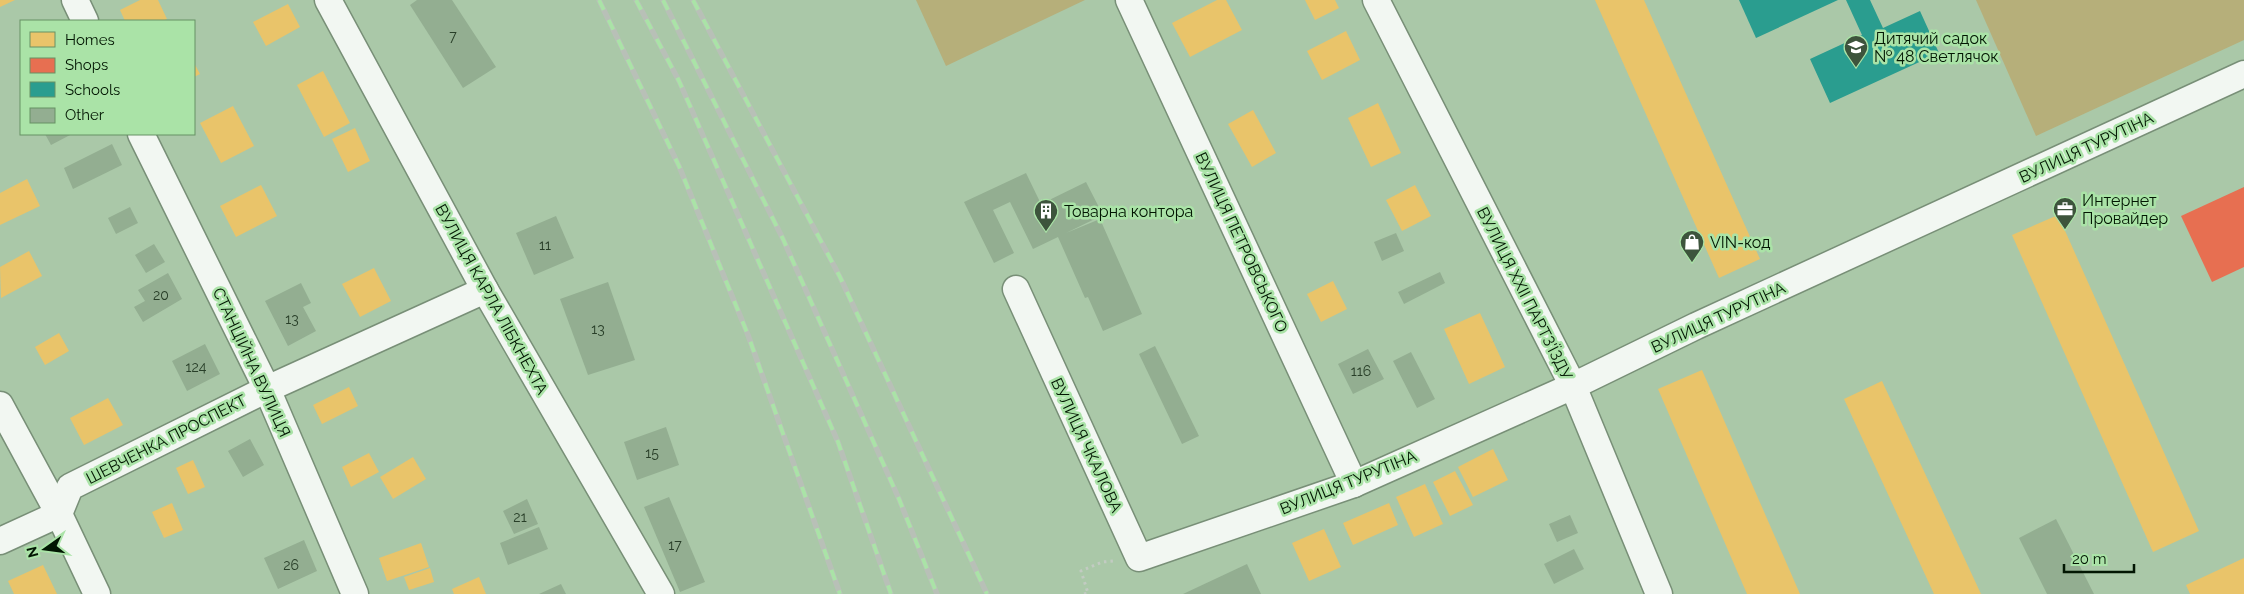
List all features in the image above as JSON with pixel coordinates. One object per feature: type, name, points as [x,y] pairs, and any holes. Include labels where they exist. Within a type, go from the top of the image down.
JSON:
[{"type":"street","points":[[75,0],[85,20]]},
{"type":"street","name":"ВУЛИЦЯ КАРЛА ЛІБКНЕХТА","points":[[328,0],[485,290],[661,594]]},
{"type":"street","name":"ВУЛИЦЯ ПЕТРОВСЬКОГО","points":[[1129,0],[1354,484]]},
{"type":"street","name":"ВУЛИЦЯ XXII ПАРТЗ'ЇЗДУ","points":[[1376,0],[1573,386],[1659,594]]},
{"type":"street","name":"ВУЛИЦЯ ТУРУТІНА","points":[[1185,543],[1354,484],[1573,386],[1712,318],[2244,74]]},
{"type":"street","name":"СТАНЦІЙНА ВУЛИЦЯ","points":[[140,135],[266,389],[355,594]]},
{"type":"street","name":"ВУЛИЦЯ ЧКАЛОВА","points":[[1016,289],[1139,558],[1185,543]]},
{"type":"street","name":"ШЕВЧЕНКА ПРОСПЕКТ","points":[[59,514],[70,487],[266,389],[485,290]]},
{"type":"street","points":[[0,405],[59,514],[97,594]]},
{"type":"street","points":[[0,541],[59,514]]},
{"type":"path","points":[[1084,594],[1088,592],[1081,571],[1102,562]]},
{"type":"shaded area","points":[[916,0],[1085,0],[946,66]]},
{"type":"shaded area","points":[[1976,0],[2244,0],[2244,40],[2036,136]]},
{"type":"building: Homes","points":[[0,0],[15,0],[0,7]]},
{"type":"building: Homes","points":[[140,0],[158,0],[167,19],[125,20],[120,10]]},
{"type":"building: Homes","points":[[1217,0],[1226,0],[1242,30],[1190,57],[1172,23]]},
{"type":"building: Homes","points":[[1305,0],[1335,0],[1339,8],[1315,20]]},
{"type":"building: Homes","points":[[1595,0],[1644,0],[1760,259],[1719,278]]},
{"type":"building: Homes","points":[[288,4],[300,27],[266,46],[253,22]]},
{"type":"building: Homes","points":[[1346,31],[1360,60],[1322,80],[1307,51]]},
{"type":"building: Homes","points":[[195,65],[200,74],[195,76]]},
{"type":"building: Homes","points":[[323,71],[350,123],[324,137],[297,85]]},
{"type":"building: Homes","points":[[1378,103],[1401,153],[1371,167],[1348,118]]},
{"type":"building: Homes","points":[[233,106],[254,146],[221,163],[200,123]]},
{"type":"building: Homes","points":[[1253,110],[1276,153],[1252,167],[1228,124]]},
{"type":"building: Homes","points":[[355,128],[370,161],[348,172],[332,139]]},
{"type":"building: Homes","points":[[27,179],[40,206],[0,225],[0,193]]},
{"type":"building: Homes","points":[[261,185],[277,216],[236,237],[220,206]]},
{"type":"building: Homes","points":[[1415,185],[1431,216],[1402,231],[1386,200]]},
{"type":"building: Homes","points":[[2058,215],[2199,531],[2153,552],[2012,235]]},
{"type":"building: Homes","points":[[29,251],[42,276],[1,298],[0,267]]},
{"type":"building: Homes","points":[[374,268],[391,301],[360,317],[342,284]]},
{"type":"building: Homes","points":[[1333,281],[1347,309],[1321,322],[1307,294]]},
{"type":"building: Homes","points":[[1480,313],[1505,367],[1469,384],[1444,329]]},
{"type":"building: Homes","points":[[59,333],[69,351],[45,365],[35,347]]},
{"type":"building: Homes","points":[[1702,370],[1800,594],[1747,594],[1658,389]]},
{"type":"building: Homes","points":[[1882,381],[1981,594],[1934,594],[1844,399]]},
{"type":"building: Homes","points":[[349,387],[358,406],[322,424],[313,405]]},
{"type":"building: Homes","points":[[108,398],[123,425],[84,445],[70,418]]},
{"type":"building: Homes","points":[[1493,449],[1508,480],[1473,497],[1458,467]]},
{"type":"building: Homes","points":[[369,453],[379,472],[351,487],[342,467]]},
{"type":"building: Homes","points":[[413,457],[426,479],[393,499],[380,477]]},
{"type":"building: Homes","points":[[193,460],[205,487],[188,494],[176,468]]},
{"type":"building: Homes","points":[[1455,471],[1473,505],[1450,516],[1433,482]]},
{"type":"building: Homes","points":[[1425,484],[1443,524],[1414,537],[1396,497]]},
{"type":"building: Homes","points":[[172,503],[183,530],[164,538],[152,512]]},
{"type":"building: Homes","points":[[1389,503],[1398,525],[1353,545],[1343,523]]},
{"type":"building: Homes","points":[[1324,529],[1341,567],[1309,581],[1292,543]]},
{"type":"building: Homes","points":[[421,543],[429,567],[387,581],[379,558]]},
{"type":"building: Homes","points":[[2244,558],[2244,594],[2190,594],[2186,585]]},
{"type":"building: Homes","points":[[43,565],[57,594],[14,594],[8,581]]},
{"type":"building: Homes","points":[[430,568],[434,582],[409,590],[404,577]]},
{"type":"building: Homes","points":[[479,577],[486,594],[454,594],[452,589]]},
{"type":"building: Shops","points":[[2244,187],[2244,267],[2212,282],[2181,216]]},
{"type":"building: Schools","points":[[1739,0],[1838,0],[1756,38]]},
{"type":"building: Schools","points":[[1846,0],[1870,0],[1883,28],[1920,11],[1939,53],[1830,103],[1810,59],[1862,35]]},
{"type":"building: Other","points":[[417,0],[452,0],[496,67],[463,88],[410,5]]},
{"type":"building: Other","points":[[46,135],[70,135],[51,145]]},
{"type":"building: Other","points":[[112,144],[122,165],[73,189],[64,168]]},
{"type":"building: Other","points":[[1026,173],[1041,204],[1086,182],[1103,215],[1066,233],[1100,219],[1142,314],[1103,331],[1088,297],[1085,298],[1058,237],[1033,249],[1010,202],[993,210],[1014,253],[994,263],[964,202]]},
{"type":"building: Other","points":[[130,207],[138,223],[116,234],[108,218]]},
{"type":"building: Other","points":[[556,216],[574,258],[534,275],[516,233]]},
{"type":"building: Other","points":[[1396,233],[1404,251],[1382,261],[1374,242]]},
{"type":"building: Other","points":[[154,244],[165,262],[146,273],[135,255]]},
{"type":"building: Other","points":[[1440,272],[1445,283],[1404,304],[1398,292]]},
{"type":"building: Other","points":[[168,273],[182,299],[143,322],[134,307],[145,301],[138,290]]},
{"type":"building: Other","points":[[608,282],[635,360],[588,375],[560,299]]},
{"type":"building: Other","points":[[301,283],[311,303],[303,307],[316,331],[288,346],[265,301]]},
{"type":"building: Other","points":[[205,344],[220,374],[187,391],[172,361]]},
{"type":"building: Other","points":[[1155,346],[1199,436],[1182,444],[1139,354]]},
{"type":"building: Other","points":[[1368,349],[1384,379],[1353,394],[1338,364]]},
{"type":"building: Other","points":[[1411,352],[1435,399],[1417,408],[1393,361]]},
{"type":"building: Other","points":[[666,427],[679,465],[637,480],[624,442]]},
{"type":"building: Other","points":[[250,439],[264,465],[243,477],[228,451]]},
{"type":"building: Other","points":[[669,497],[705,582],[680,592],[644,507]]},
{"type":"building: Other","points":[[527,499],[538,524],[514,534],[503,511]]},
{"type":"building: Other","points":[[1570,515],[1578,533],[1557,542],[1549,524]]},
{"type":"building: Other","points":[[2056,519],[2094,594],[2047,594],[2019,538]]},
{"type":"building: Other","points":[[539,527],[548,549],[508,565],[500,543]]},
{"type":"building: Other","points":[[304,540],[317,571],[278,589],[264,558]]},
{"type":"building: Other","points":[[1574,549],[1584,569],[1554,584],[1544,564]]},
{"type":"building: Other","points":[[1247,564],[1261,594],[1183,594]]},
{"type":"building: Other","points":[[561,584],[566,594],[539,594]]},
{"type":"railway","points":[[599,0],[679,166],[748,335],[840,594]]},
{"type":"railway","points":[[636,0],[679,81],[838,442],[891,594]]},
{"type":"railway","points":[[663,0],[783,239],[899,499],[937,594]]},
{"type":"railway","points":[[693,0],[840,277],[987,594]]},
{"type":"place","name":"Дитячий садок № 48 Светлячок","points":[[1856,68]]},
{"type":"place","name":"Интернет Провайдер","points":[[2065,230]]},
{"type":"place","name":"Товарна контора","points":[[1046,232]]},
{"type":"place","name":"VIN-код","points":[[1692,263]]}]
